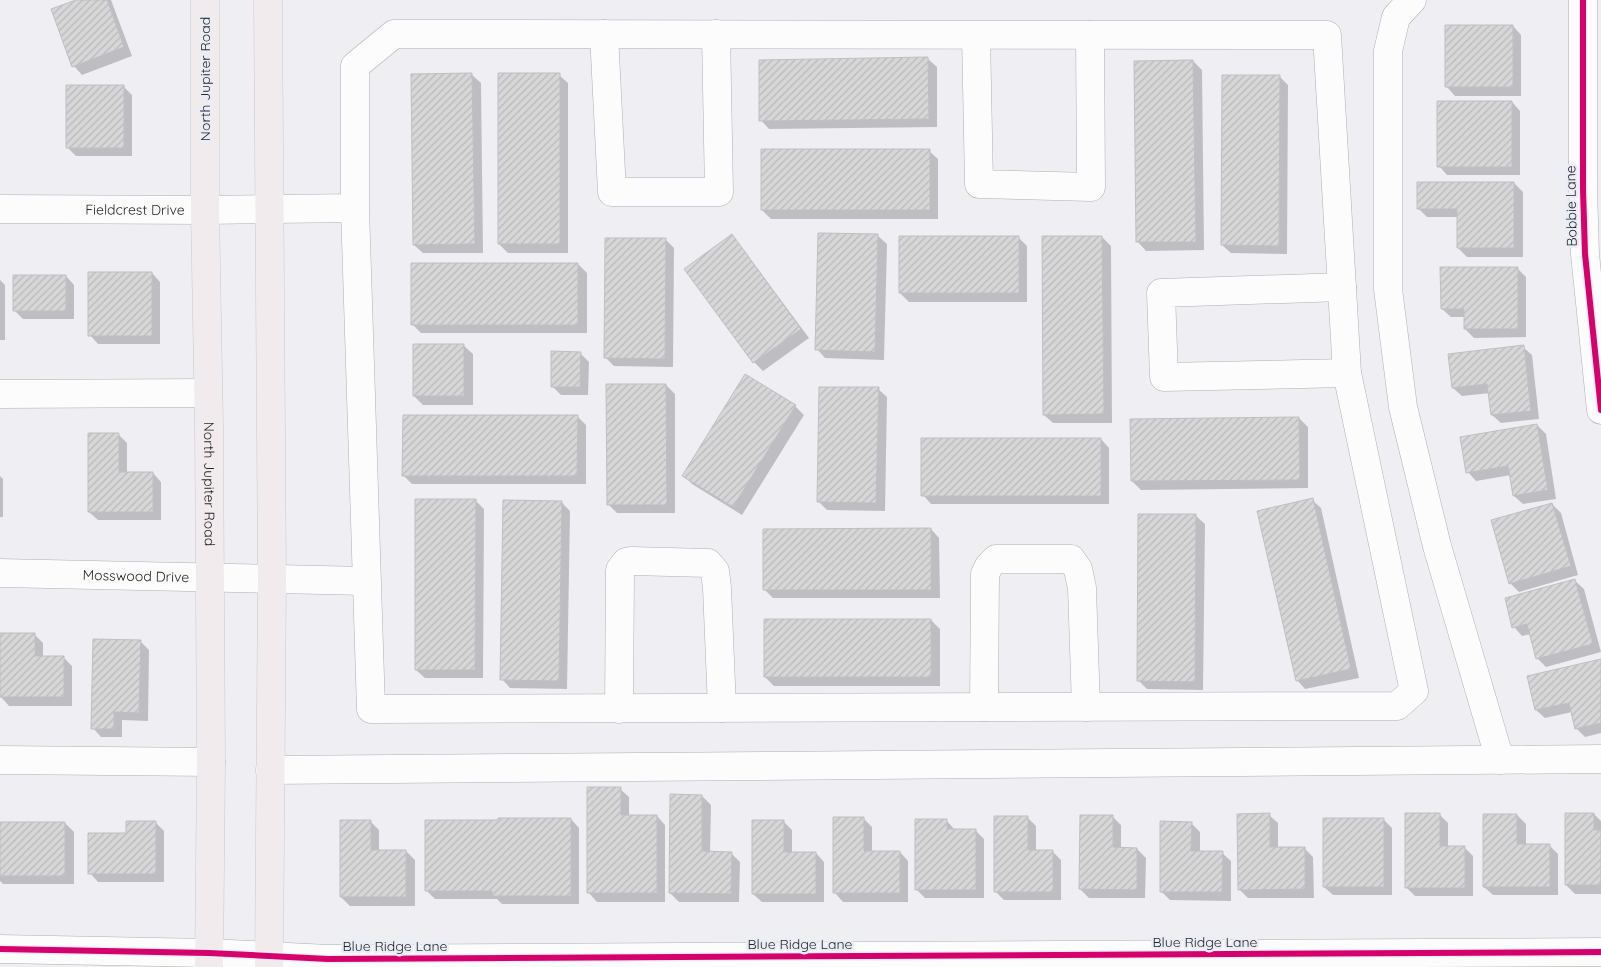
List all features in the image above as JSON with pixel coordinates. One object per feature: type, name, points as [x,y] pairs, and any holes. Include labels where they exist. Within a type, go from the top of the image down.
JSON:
[{"type":"main road","name":"North Jupiter Road","points":[[205,0],[204,210],[208,393],[211,762],[209,960]]},
{"type":"main road","points":[[268,0],[272,580],[269,962]]},
{"type":"street","points":[[1412,0],[1396,18],[1388,51],[1388,289],[1403,407],[1437,546],[1500,760]]},
{"type":"street","name":"Bobbie Lane","points":[[1583,0],[1592,189],[1585,254],[1601,410]]},
{"type":"street","points":[[394,34],[604,34],[1327,35],[1347,373],[1414,691],[1397,706],[370,710],[355,208],[355,66],[394,34]]},
{"type":"street","points":[[604,34],[612,192],[719,192],[716,34]]},
{"type":"street","points":[[976,35],[979,184],[1091,187],[1090,35]]},
{"type":"street","name":"Fieldcrest Drive","points":[[0,209],[204,210],[355,208]]},
{"type":"street","points":[[1342,287],[1161,293],[1164,377],[1347,373]]},
{"type":"street","points":[[0,394],[208,393]]},
{"type":"street","points":[[984,707],[985,574],[989,566],[996,559],[1071,559],[1078,570],[1082,588],[1086,707]]},
{"type":"street","points":[[619,709],[620,570],[626,562],[631,561],[708,563],[715,571],[722,708]]},
{"type":"street","name":"Mosswood Drive","points":[[0,573],[366,581]]},
{"type":"street","points":[[270,770],[1601,759]]},
{"type":"street","points":[[0,760],[211,762]]},
{"type":"street","name":"Blue Ridge Lane","points":[[0,949],[269,962],[328,959],[1601,952]]},
{"type":"building","points":[[76,0],[107,0],[124,47],[72,67],[51,9]]},
{"type":"building","points":[[1445,25],[1513,25],[1513,87],[1445,87]]},
{"type":"building","points":[[928,57],[929,119],[759,121],[759,60]]},
{"type":"building","points":[[1193,60],[1196,242],[1136,242],[1134,61]]},
{"type":"building","points":[[472,73],[475,244],[413,245],[411,74]]},
{"type":"building","points":[[498,73],[560,73],[560,244],[498,244]]},
{"type":"building","points":[[1222,75],[1280,75],[1279,246],[1221,245]]},
{"type":"building","points":[[66,85],[124,85],[124,148],[66,148]]},
{"type":"building","points":[[1437,101],[1512,101],[1512,167],[1437,167]]},
{"type":"building","points":[[761,149],[930,149],[930,210],[761,210]]},
{"type":"building","points":[[1417,182],[1514,182],[1514,248],[1457,248],[1457,209],[1417,209]]},
{"type":"building","points":[[818,233],[878,234],[875,352],[815,350]]},
{"type":"building","points":[[732,234],[801,329],[753,363],[684,269]]},
{"type":"building","points":[[899,236],[1019,236],[1019,293],[899,293]]},
{"type":"building","points":[[1042,236],[1102,236],[1104,414],[1043,415]]},
{"type":"building","points":[[605,238],[666,238],[665,359],[604,358]]},
{"type":"building","points":[[411,263],[578,263],[578,325],[411,325]]},
{"type":"building","points":[[1440,267],[1518,267],[1518,329],[1464,329],[1464,309],[1441,309]]},
{"type":"building","points":[[88,272],[152,272],[152,336],[88,336]]},
{"type":"building","points":[[13,275],[66,275],[66,311],[13,311]]},
{"type":"building","points":[[413,344],[464,344],[464,396],[413,396]]},
{"type":"building","points":[[1524,345],[1531,411],[1491,415],[1487,384],[1452,388],[1448,354]]},
{"type":"building","points":[[551,351],[581,352],[580,387],[551,387]]},
{"type":"building","points":[[745,374],[796,405],[733,507],[682,476]]},
{"type":"building","points":[[606,384],[666,384],[667,505],[607,505]]},
{"type":"building","points":[[819,387],[879,387],[876,503],[817,502]]},
{"type":"building","points":[[403,415],[578,415],[577,476],[402,476]]},
{"type":"building","points":[[1299,417],[1300,480],[1131,481],[1130,419]]},
{"type":"building","points":[[1537,424],[1548,490],[1513,496],[1508,466],[1466,473],[1460,437]]},
{"type":"building","points":[[88,433],[119,433],[119,472],[153,472],[153,512],[88,512]]},
{"type":"building","points":[[921,438],[1101,438],[1101,496],[921,496]]},
{"type":"building","points":[[1313,498],[1351,669],[1296,681],[1257,511]]},
{"type":"building","points":[[415,499],[476,499],[475,670],[415,670]]},
{"type":"building","points":[[503,500],[562,501],[559,681],[500,680]]},
{"type":"building","points":[[1552,503],[1571,566],[1509,584],[1491,520]]},
{"type":"building","points":[[1138,514],[1196,514],[1195,682],[1137,681]]},
{"type":"building","points":[[931,528],[931,590],[763,590],[763,529]]},
{"type":"building","points":[[1575,579],[1593,644],[1536,659],[1527,624],[1512,628],[1505,598]]},
{"type":"building","points":[[764,619],[931,619],[931,677],[764,677]]},
{"type":"building","points":[[0,633],[35,633],[35,656],[64,656],[64,697],[0,697]]},
{"type":"building","points":[[93,639],[141,640],[139,713],[114,712],[114,729],[91,729]]},
{"type":"building","points":[[1601,659],[1601,723],[1575,729],[1569,703],[1535,710],[1527,676]]},
{"type":"building","points":[[587,787],[621,787],[621,815],[657,815],[657,893],[587,893]]},
{"type":"building","points":[[670,794],[702,795],[702,851],[732,852],[731,894],[669,893]]},
{"type":"building","points":[[1270,813],[1270,847],[1305,847],[1305,889],[1238,890],[1237,814]]},
{"type":"building","points":[[1405,813],[1440,813],[1440,846],[1465,846],[1465,888],[1405,888]]},
{"type":"building","points":[[1565,813],[1594,813],[1594,830],[1601,830],[1601,885],[1565,885]]},
{"type":"building","points":[[1483,814],[1517,814],[1517,844],[1550,844],[1550,887],[1483,887]]},
{"type":"building","points":[[1080,815],[1113,815],[1113,847],[1137,848],[1137,890],[1079,889]]},
{"type":"building","points":[[994,816],[1028,816],[1028,850],[1053,850],[1053,892],[994,892]]},
{"type":"building","points":[[833,817],[864,817],[864,851],[900,851],[900,893],[833,893]]},
{"type":"building","points":[[498,818],[571,818],[571,896],[492,896],[492,891],[425,891],[425,820],[498,820]]},
{"type":"building","points":[[1323,818],[1384,818],[1384,887],[1323,887]]},
{"type":"building","points":[[915,819],[947,819],[947,829],[976,829],[976,890],[915,890]]},
{"type":"building","points":[[340,820],[371,820],[371,850],[406,850],[406,897],[340,897]]},
{"type":"building","points":[[752,820],[784,820],[784,852],[816,852],[816,894],[752,894]]},
{"type":"building","points":[[126,821],[156,821],[156,874],[88,874],[88,833],[126,833]]},
{"type":"building","points":[[1160,821],[1192,822],[1191,851],[1223,851],[1222,892],[1160,892]]},
{"type":"building","points":[[0,822],[65,822],[65,876],[0,876]]},
{"type":"cycle path","points":[[1583,0],[1585,254],[1601,410]]},
{"type":"cycle path","points":[[0,949],[209,953],[328,959],[1601,952]]}]
